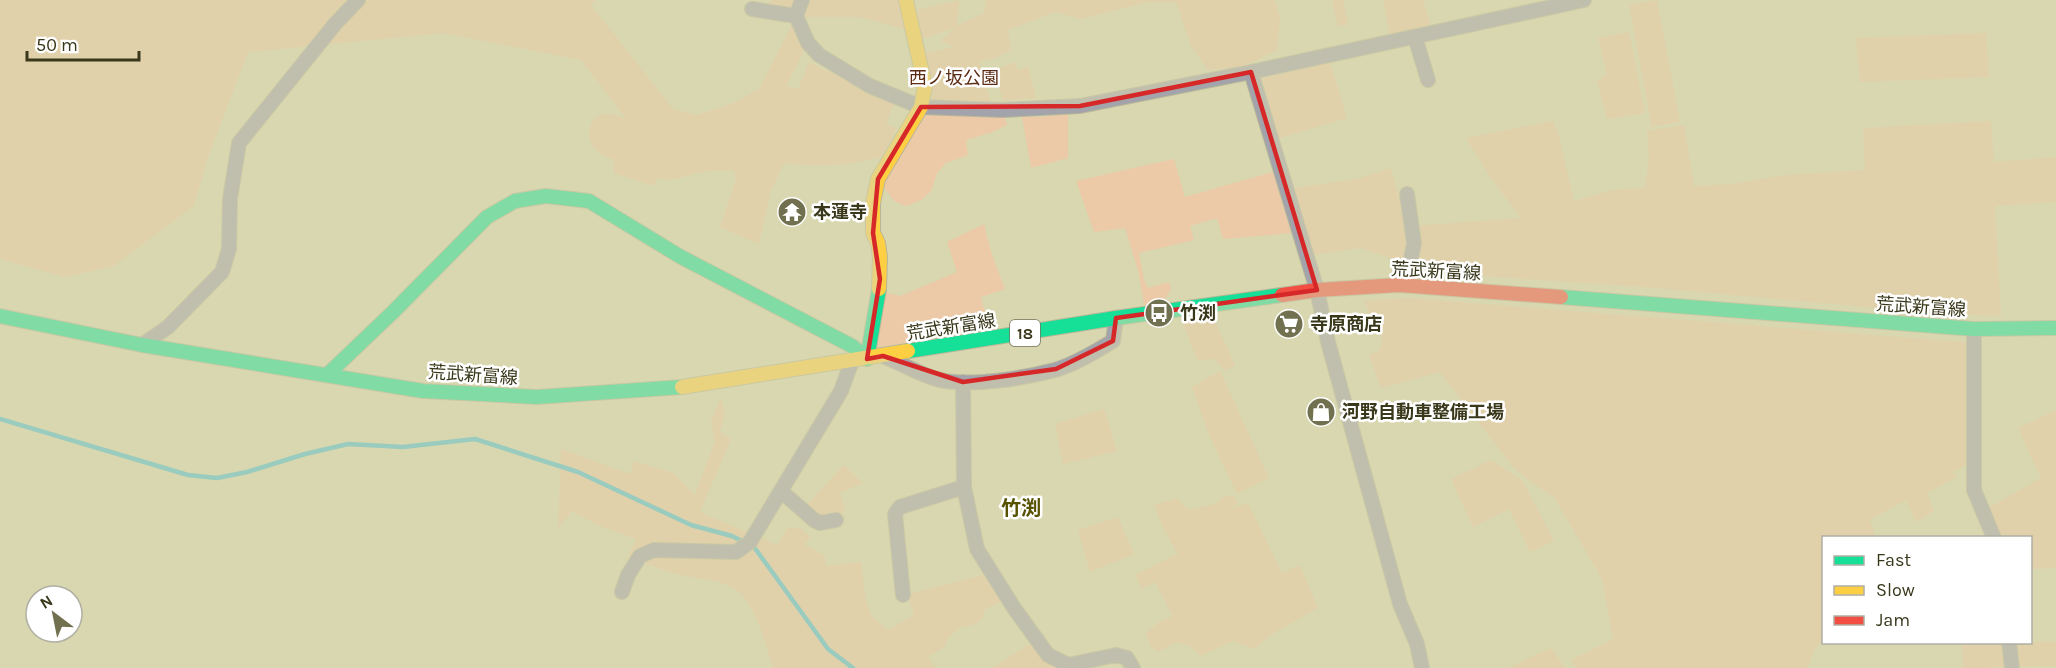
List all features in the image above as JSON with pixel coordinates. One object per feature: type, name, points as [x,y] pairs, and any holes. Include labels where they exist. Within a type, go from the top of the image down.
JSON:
[{"type":"main road","points":[[327,375],[487,218],[515,201],[546,196],[589,201],[681,256],[852,346],[867,359],[878,303],[880,279],[879,250],[873,233],[873,202],[878,179],[921,107],[925,86],[906,0]]},
{"type":"main road","name":"荒武新富線","points":[[0,316],[142,345],[423,391],[537,397],[692,386],[1116,318],[1317,290],[1399,285],[1974,329],[2056,328]]},
{"type":"street","points":[[142,345],[168,327],[222,272],[229,249],[230,199],[239,143],[335,24],[358,0]]},
{"type":"street","points":[[802,0],[796,16],[808,43],[819,55],[870,86],[921,107],[1003,110],[1080,106],[1251,72],[1584,0]]},
{"type":"street","points":[[752,9],[796,16]]},
{"type":"street","points":[[1415,37],[1428,80]]},
{"type":"street","points":[[1251,72],[1317,290],[1328,342],[1400,604],[1417,644],[1422,668]]},
{"type":"street","points":[[1399,285],[1410,264],[1414,243],[1407,194]]},
{"type":"street","points":[[883,356],[940,380],[993,381],[1056,369],[1090,354],[1113,341],[1116,318]]},
{"type":"street","points":[[1974,329],[1974,490],[1994,536]]},
{"type":"street","points":[[622,592],[628,575],[640,556],[654,550],[736,552],[750,542],[841,391],[852,361]]},
{"type":"street","points":[[963,382],[964,487],[976,549],[1048,655],[1067,666],[1116,655],[1127,658],[1133,668]]},
{"type":"street","points":[[903,595],[895,514],[900,507],[964,487]]},
{"type":"street","points":[[781,491],[814,520],[820,523],[836,520]]},
{"type":"street","points":[[2009,644],[2012,668]]},
{"type":"highlighted area","points":[[1251,72],[1317,290],[1116,318],[1113,341],[1056,369],[963,382],[883,356],[867,359],[880,279],[873,233],[878,179],[921,107],[1080,106]]},
{"type":"green space","points":[[0,0],[596,0],[591,5],[673,109],[697,115],[731,104],[759,89],[796,17],[808,43],[786,86],[798,89],[809,62],[894,104],[886,124],[897,128],[882,157],[833,165],[784,163],[771,191],[759,244],[720,227],[736,179],[734,170],[707,171],[670,180],[657,178],[654,186],[614,173],[614,160],[593,146],[590,135],[591,124],[594,119],[605,114],[627,120],[581,60],[443,33],[248,52],[207,160],[194,206],[114,266],[65,277],[0,259]]},
{"type":"green space","points":[[771,0],[906,0],[912,31],[860,17],[796,17],[763,11]]},
{"type":"green space","name":"西ノ坂公園","points":[[959,0],[957,26],[984,13],[986,0],[1275,0],[1280,18],[1277,50],[1242,67],[1208,70],[1191,46],[1176,2],[1148,2],[1081,19],[1055,12],[1008,30],[1011,50],[995,58],[979,61],[991,103],[940,103],[933,100],[924,54],[953,47],[941,41],[955,28],[922,39],[917,10]]},
{"type":"green space","points":[[1332,0],[1343,0],[1348,25],[1338,26]]},
{"type":"green space","points":[[1383,0],[1423,0],[1431,27],[1390,36]]},
{"type":"green space","points":[[1657,0],[1680,122],[1652,127],[1629,5]]},
{"type":"green space","points":[[1629,32],[1645,113],[1607,119],[1597,80],[1607,75],[1598,38]]},
{"type":"green space","points":[[1986,33],[1989,77],[1860,82],[1856,38]]},
{"type":"green space","points":[[1015,62],[1018,71],[1028,66],[1036,98],[1003,100],[994,70]]},
{"type":"green space","points":[[1330,62],[1347,118],[1276,139],[1260,79]]},
{"type":"green space","points":[[921,107],[1003,110],[1007,125],[966,140],[968,155],[946,163],[937,173],[931,191],[921,200],[906,206],[894,201],[878,179]]},
{"type":"green space","points":[[1068,114],[1068,158],[1031,168],[1022,117]]},
{"type":"green space","points":[[1553,121],[1574,201],[1612,190],[1645,188],[1649,159],[1647,131],[1684,125],[1694,186],[1733,184],[1785,175],[1865,170],[1863,128],[1991,121],[1994,162],[2056,157],[2056,202],[1995,206],[2001,316],[1934,313],[1644,287],[1407,271],[1410,264],[1360,248],[1314,255],[1294,188],[1357,179],[1391,168],[1400,201],[1408,200],[1412,226],[1521,218],[1489,175],[1466,138]]},
{"type":"green space","points":[[1174,159],[1185,197],[1273,172],[1291,233],[1223,239],[1217,218],[1190,226],[1194,240],[1139,253],[1144,280],[1148,288],[1169,282],[1171,289],[1163,302],[1144,305],[1139,274],[1125,228],[1094,232],[1076,181]]},
{"type":"green space","points":[[984,224],[991,252],[1005,289],[981,297],[989,329],[869,349],[879,291],[900,296],[957,272],[947,242]]},
{"type":"green space","points":[[1409,298],[1974,343],[1974,461],[1953,472],[1957,477],[1927,493],[1934,511],[1916,522],[1906,500],[1870,520],[1875,536],[1822,536],[1822,639],[1814,651],[1808,668],[1576,668],[1571,660],[1613,639],[1602,579],[1554,497],[1513,467],[1440,372],[1381,388],[1369,355],[1378,351],[1383,341],[1364,301]]},
{"type":"green space","points":[[1213,318],[1235,365],[1225,371],[1215,359],[1197,360],[1183,323]]},
{"type":"green space","points":[[1220,371],[1269,478],[1237,494],[1209,435],[1192,387]]},
{"type":"green space","points":[[721,398],[725,413],[720,432],[731,439],[700,512],[777,545],[788,528],[800,528],[811,537],[804,544],[825,556],[826,566],[861,562],[866,601],[871,615],[888,630],[914,615],[908,594],[992,573],[1008,598],[984,610],[984,617],[976,624],[959,628],[948,638],[944,647],[928,657],[936,668],[773,668],[755,614],[743,596],[735,589],[715,581],[681,575],[628,557],[636,539],[600,526],[572,511],[558,528],[561,449],[630,474],[634,461],[673,473],[695,495],[715,441],[711,421]]},
{"type":"green space","points":[[1104,409],[1117,451],[1063,464],[1055,424]]},
{"type":"green space","points":[[2056,410],[2056,568],[2032,569],[2032,536],[1994,536],[1983,511],[2041,478],[2018,428]]},
{"type":"green space","points":[[1491,460],[1523,481],[1554,541],[1530,552],[1509,509],[1473,527],[1451,479]]},
{"type":"green space","points":[[844,465],[863,483],[840,493],[845,511],[828,523],[802,510]]},
{"type":"green space","points":[[1225,496],[1234,496],[1238,503],[1231,509],[1248,503],[1282,573],[1300,565],[1318,608],[1272,634],[1254,649],[1232,641],[1201,656],[1190,646],[1177,642],[1158,652],[1150,645],[1146,633],[1159,622],[1173,616],[1155,582],[1142,589],[1135,575],[1178,554],[1163,528],[1154,505],[1177,498],[1188,510],[1215,504]]},
{"type":"green space","points":[[1118,517],[1134,554],[1090,572],[1078,530]]},
{"type":"green space","points":[[1036,640],[1066,668],[992,668]]},
{"type":"green space","points":[[2056,642],[2056,666],[1963,668],[1962,644]]},
{"type":"green space","points":[[1551,648],[1565,668],[1508,668]]},
{"type":"waterway","points":[[0,419],[188,475],[217,478],[348,444],[403,447],[475,439],[578,472],[691,525],[732,536],[754,547],[828,649],[853,668]]},
{"type":"traffic: fast","points":[[327,375],[487,217],[515,201],[546,196],[589,201],[681,257],[852,346],[867,359],[879,289]]},
{"type":"traffic: fast","points":[[908,351],[1116,318],[1282,295]]},
{"type":"traffic: fast","points":[[1561,297],[1974,329],[2056,328]]},
{"type":"traffic: fast","points":[[0,316],[142,345],[423,391],[537,397],[682,387]]},
{"type":"traffic: slow","points":[[879,289],[880,257],[878,243],[873,233],[873,203],[878,179],[921,107],[925,86],[906,0]]},
{"type":"traffic: slow","points":[[682,387],[908,351]]},
{"type":"traffic: jam","points":[[1282,295],[1317,290],[1399,285],[1561,297]]},
{"type":"place","name":"本蓮寺","points":[[792,212]]},
{"type":"place","name":"竹渕","points":[[1159,313]]},
{"type":"place","name":"寺原商店","points":[[1289,324]]},
{"type":"place","name":"河野自動車整備工場","points":[[1321,412]]},
{"type":"district","name":"竹渕","points":[[1021,508]]}]
